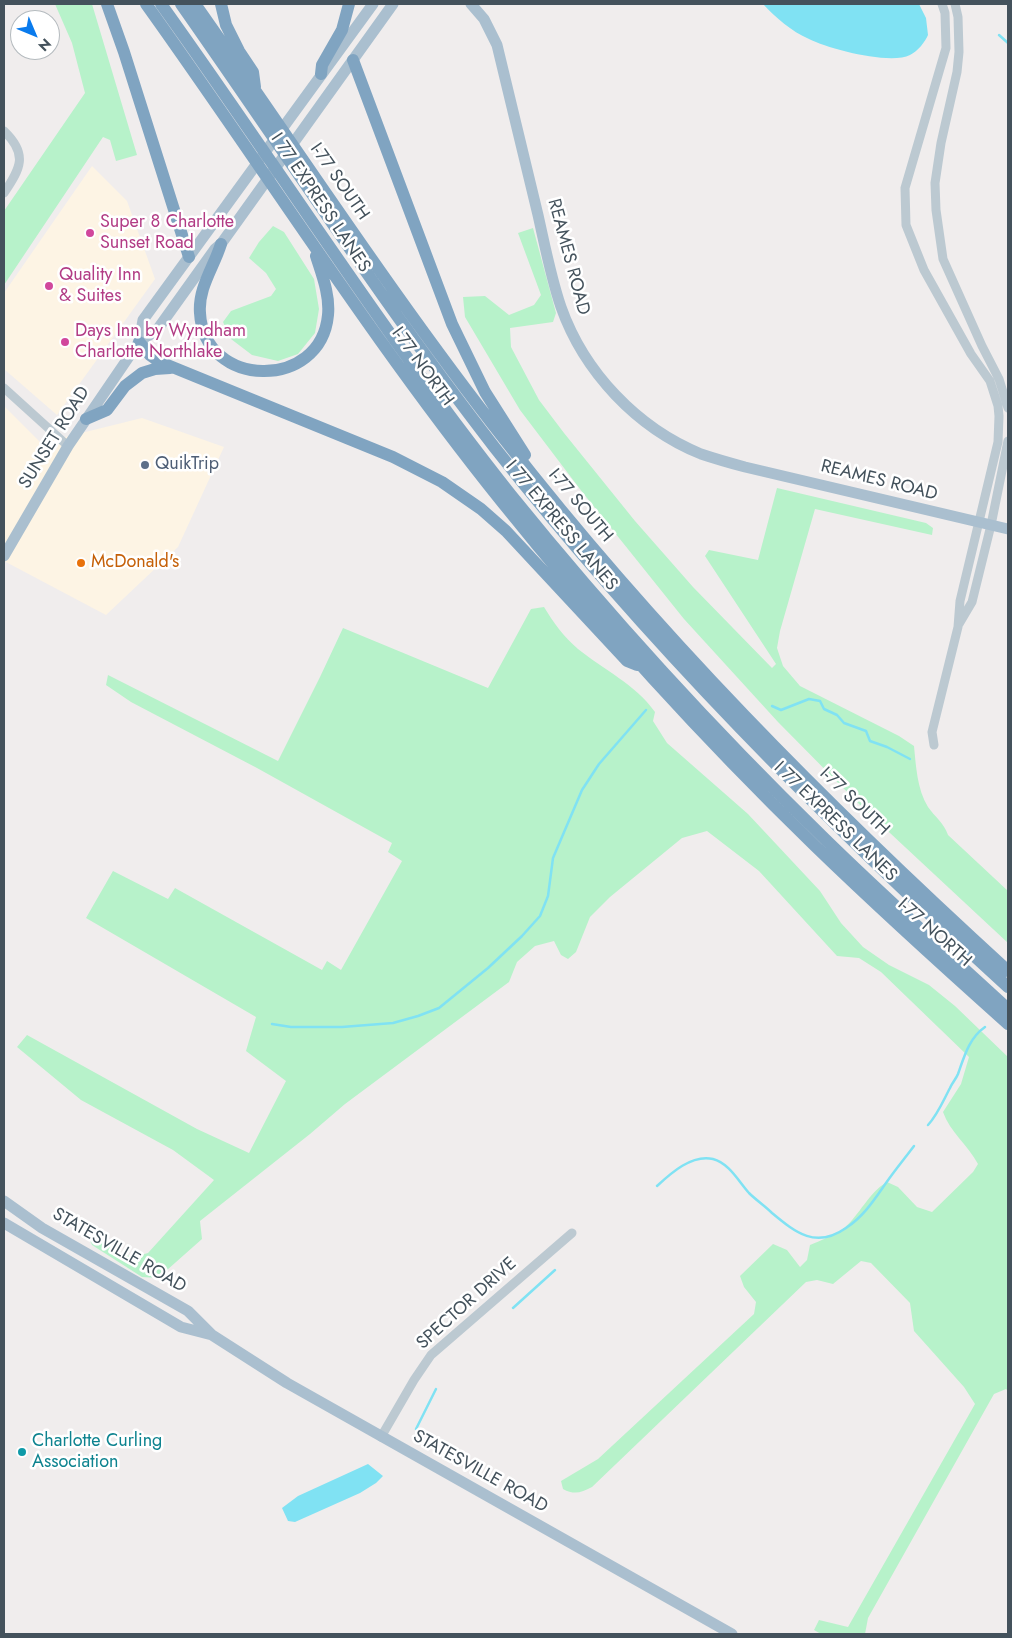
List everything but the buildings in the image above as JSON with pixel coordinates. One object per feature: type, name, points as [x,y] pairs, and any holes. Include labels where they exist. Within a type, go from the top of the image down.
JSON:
[{"type":"highway","points":[[107,4],[189,257]]},
{"type":"highway","name":"I-77 NORTH","points":[[146,4],[194,70],[406,377],[474,467],[557,569],[644,668],[752,782],[848,878],[1008,1024]]},
{"type":"highway","name":"I 77 EXPRESS LANES","points":[[160,4],[203,63],[362,295],[427,385],[566,562],[660,667],[773,787],[856,869],[1008,1008]]},
{"type":"highway","name":"I 77 EXPRESS LANES","points":[[181,4],[412,338],[497,450],[579,551],[672,656],[772,762],[874,863],[1008,986]]},
{"type":"highway","name":"I-77 SOUTH","points":[[195,4],[422,331],[475,402],[559,508],[656,620],[781,754],[882,855],[1008,971]]},
{"type":"highway","points":[[222,4],[226,25],[252,72],[256,92]]},
{"type":"highway","points":[[321,74],[322,65],[342,30],[349,4]]},
{"type":"highway","points":[[353,60],[442,300],[462,347],[485,392],[559,508]]},
{"type":"highway","points":[[220,244],[201,297],[200,313],[203,328],[210,343],[225,360],[244,369],[264,372],[285,369],[303,360],[316,347],[328,321],[328,299],[310,240]]},
{"type":"highway","points":[[139,342],[156,360],[172,368],[392,457],[442,482],[481,509],[506,531],[627,661],[644,668]]},
{"type":"highway","points":[[86,419],[106,410],[125,386],[142,373],[155,369],[172,368]]},
{"type":"main road","name":"SUNSET ROAD","points":[[139,342],[143,320],[373,4]]},
{"type":"main road","name":"SUNSET ROAD","points":[[4,556],[68,446],[139,342],[156,330],[251,202],[393,4]]},
{"type":"main road","name":"REAMES ROAD","points":[[472,4],[484,19],[497,45],[562,309],[570,329],[587,360],[621,401],[638,416],[672,439],[714,458],[1008,529]]},
{"type":"main road","name":"STATESVILLE ROAD","points":[[4,1201],[42,1228],[188,1311],[212,1335],[294,1387],[732,1634]]},
{"type":"main road","name":"STATESVILLE ROAD","points":[[4,1223],[181,1328],[212,1335]]},
{"type":"main road","points":[[33,1240],[42,1228]]},
{"type":"street","points":[[934,745],[932,732],[958,627],[960,600],[998,442],[1000,424],[998,406],[990,381],[971,354],[924,270],[906,225],[905,188],[946,48],[945,13],[942,4]]},
{"type":"street","points":[[955,4],[958,17],[959,52],[940,143],[935,182],[936,210],[944,259],[982,346],[999,379],[1008,408]]},
{"type":"street","points":[[4,131],[17,146],[20,162],[16,176],[4,193]]},
{"type":"street","points":[[4,388],[68,446]]},
{"type":"street","points":[[958,627],[972,602],[991,525],[1008,441]]},
{"type":"street","name":"SPECTOR DRIVE","points":[[381,1437],[431,1355],[572,1233]]},
{"type":"shaded area","points":[[92,166],[127,201],[155,279],[57,415],[4,369],[4,293]]},
{"type":"shaded area","points":[[4,406],[41,443],[142,418],[224,447],[178,547],[106,615],[4,561]]},
{"type":"green space","points":[[55,4],[92,4],[137,155],[116,161],[110,140],[103,137],[4,285],[4,211],[85,93],[72,43],[60,15],[60,10],[58,10]]},
{"type":"green space","points":[[273,226],[284,232],[314,279],[319,309],[315,333],[298,354],[278,361],[252,355],[231,339],[223,322],[231,311],[271,296],[276,289],[266,273],[249,258],[259,242]]},
{"type":"green space","points":[[533,228],[556,313],[553,322],[510,328],[511,347],[539,400],[635,521],[693,587],[772,668],[776,664],[705,556],[709,550],[758,560],[777,488],[926,523],[933,528],[932,535],[815,509],[780,631],[777,648],[783,666],[800,686],[899,736],[914,746],[919,785],[928,807],[942,824],[948,835],[1008,891],[1008,943],[861,806],[778,722],[684,619],[583,493],[520,410],[465,317],[463,297],[485,296],[509,315],[534,305],[541,295],[518,233]]},
{"type":"green space","points":[[544,607],[559,629],[578,649],[629,685],[647,702],[655,712],[653,721],[667,743],[748,814],[820,891],[841,923],[863,947],[889,965],[929,985],[955,1006],[1008,1057],[1008,1391],[1006,1389],[994,1394],[868,1618],[865,1634],[821,1634],[814,1630],[819,1620],[848,1627],[975,1404],[964,1387],[914,1331],[910,1303],[871,1263],[861,1261],[833,1284],[817,1280],[806,1282],[592,1487],[574,1493],[563,1489],[561,1481],[598,1459],[754,1314],[756,1302],[744,1287],[740,1276],[773,1244],[787,1250],[800,1267],[807,1260],[810,1245],[843,1229],[874,1192],[887,1182],[898,1187],[917,1207],[932,1212],[973,1172],[978,1164],[950,1126],[943,1112],[961,1084],[969,1057],[881,972],[859,958],[837,956],[759,871],[707,831],[682,838],[610,897],[590,917],[576,952],[568,959],[561,955],[554,941],[535,946],[517,962],[509,982],[345,1104],[200,1221],[202,1239],[158,1278],[142,1277],[92,1245],[89,1238],[94,1236],[122,1254],[133,1257],[148,1253],[214,1180],[173,1150],[81,1100],[17,1047],[27,1035],[197,1129],[249,1153],[286,1081],[246,1051],[256,1017],[86,918],[113,871],[168,899],[175,888],[322,970],[327,961],[341,970],[402,861],[388,852],[392,843],[257,768],[131,702],[106,685],[108,675],[278,761],[343,628],[488,688],[531,609]]},
{"type":"water","points":[[763,4],[919,4],[926,18],[928,35],[921,46],[910,55],[901,58],[875,57],[830,47],[802,36],[784,24]]},
{"type":"water","points":[[368,1464],[383,1476],[376,1483],[360,1493],[295,1522],[288,1521],[282,1508],[298,1496]]},
{"type":"waterway","points":[[999,35],[1008,43]]},
{"type":"waterway","points":[[772,706],[781,710],[809,699],[820,701],[824,709],[837,715],[844,723],[866,731],[870,741],[887,747],[910,759]]},
{"type":"waterway","points":[[272,1024],[291,1027],[342,1027],[393,1023],[439,1008],[488,968],[540,916],[548,896],[553,858],[582,790],[599,764],[646,710]]},
{"type":"waterway","points":[[928,1125],[938,1112],[957,1076],[971,1042],[979,1031],[985,1027]]},
{"type":"waterway","points":[[657,1186],[675,1170],[690,1162],[697,1159],[713,1159],[724,1164],[749,1193],[789,1227],[807,1236],[825,1237],[846,1228],[863,1213],[914,1146]]},
{"type":"waterway","points":[[513,1308],[555,1270]]},
{"type":"waterway","points":[[416,1429],[436,1389]]},
{"type":"place","name":"Super 8 Charlotte Sunset Road","points":[[90,233]]},
{"type":"place","name":"Quality Inn & Suites","points":[[49,286]]},
{"type":"place","name":"Days Inn by Wyndham Charlotte Northlake","points":[[65,342]]},
{"type":"place","name":"QuikTrip","points":[[145,465]]},
{"type":"place","name":"McDonald's","points":[[81,563]]},
{"type":"place","name":"Charlotte Curling Association","points":[[22,1452]]}]
